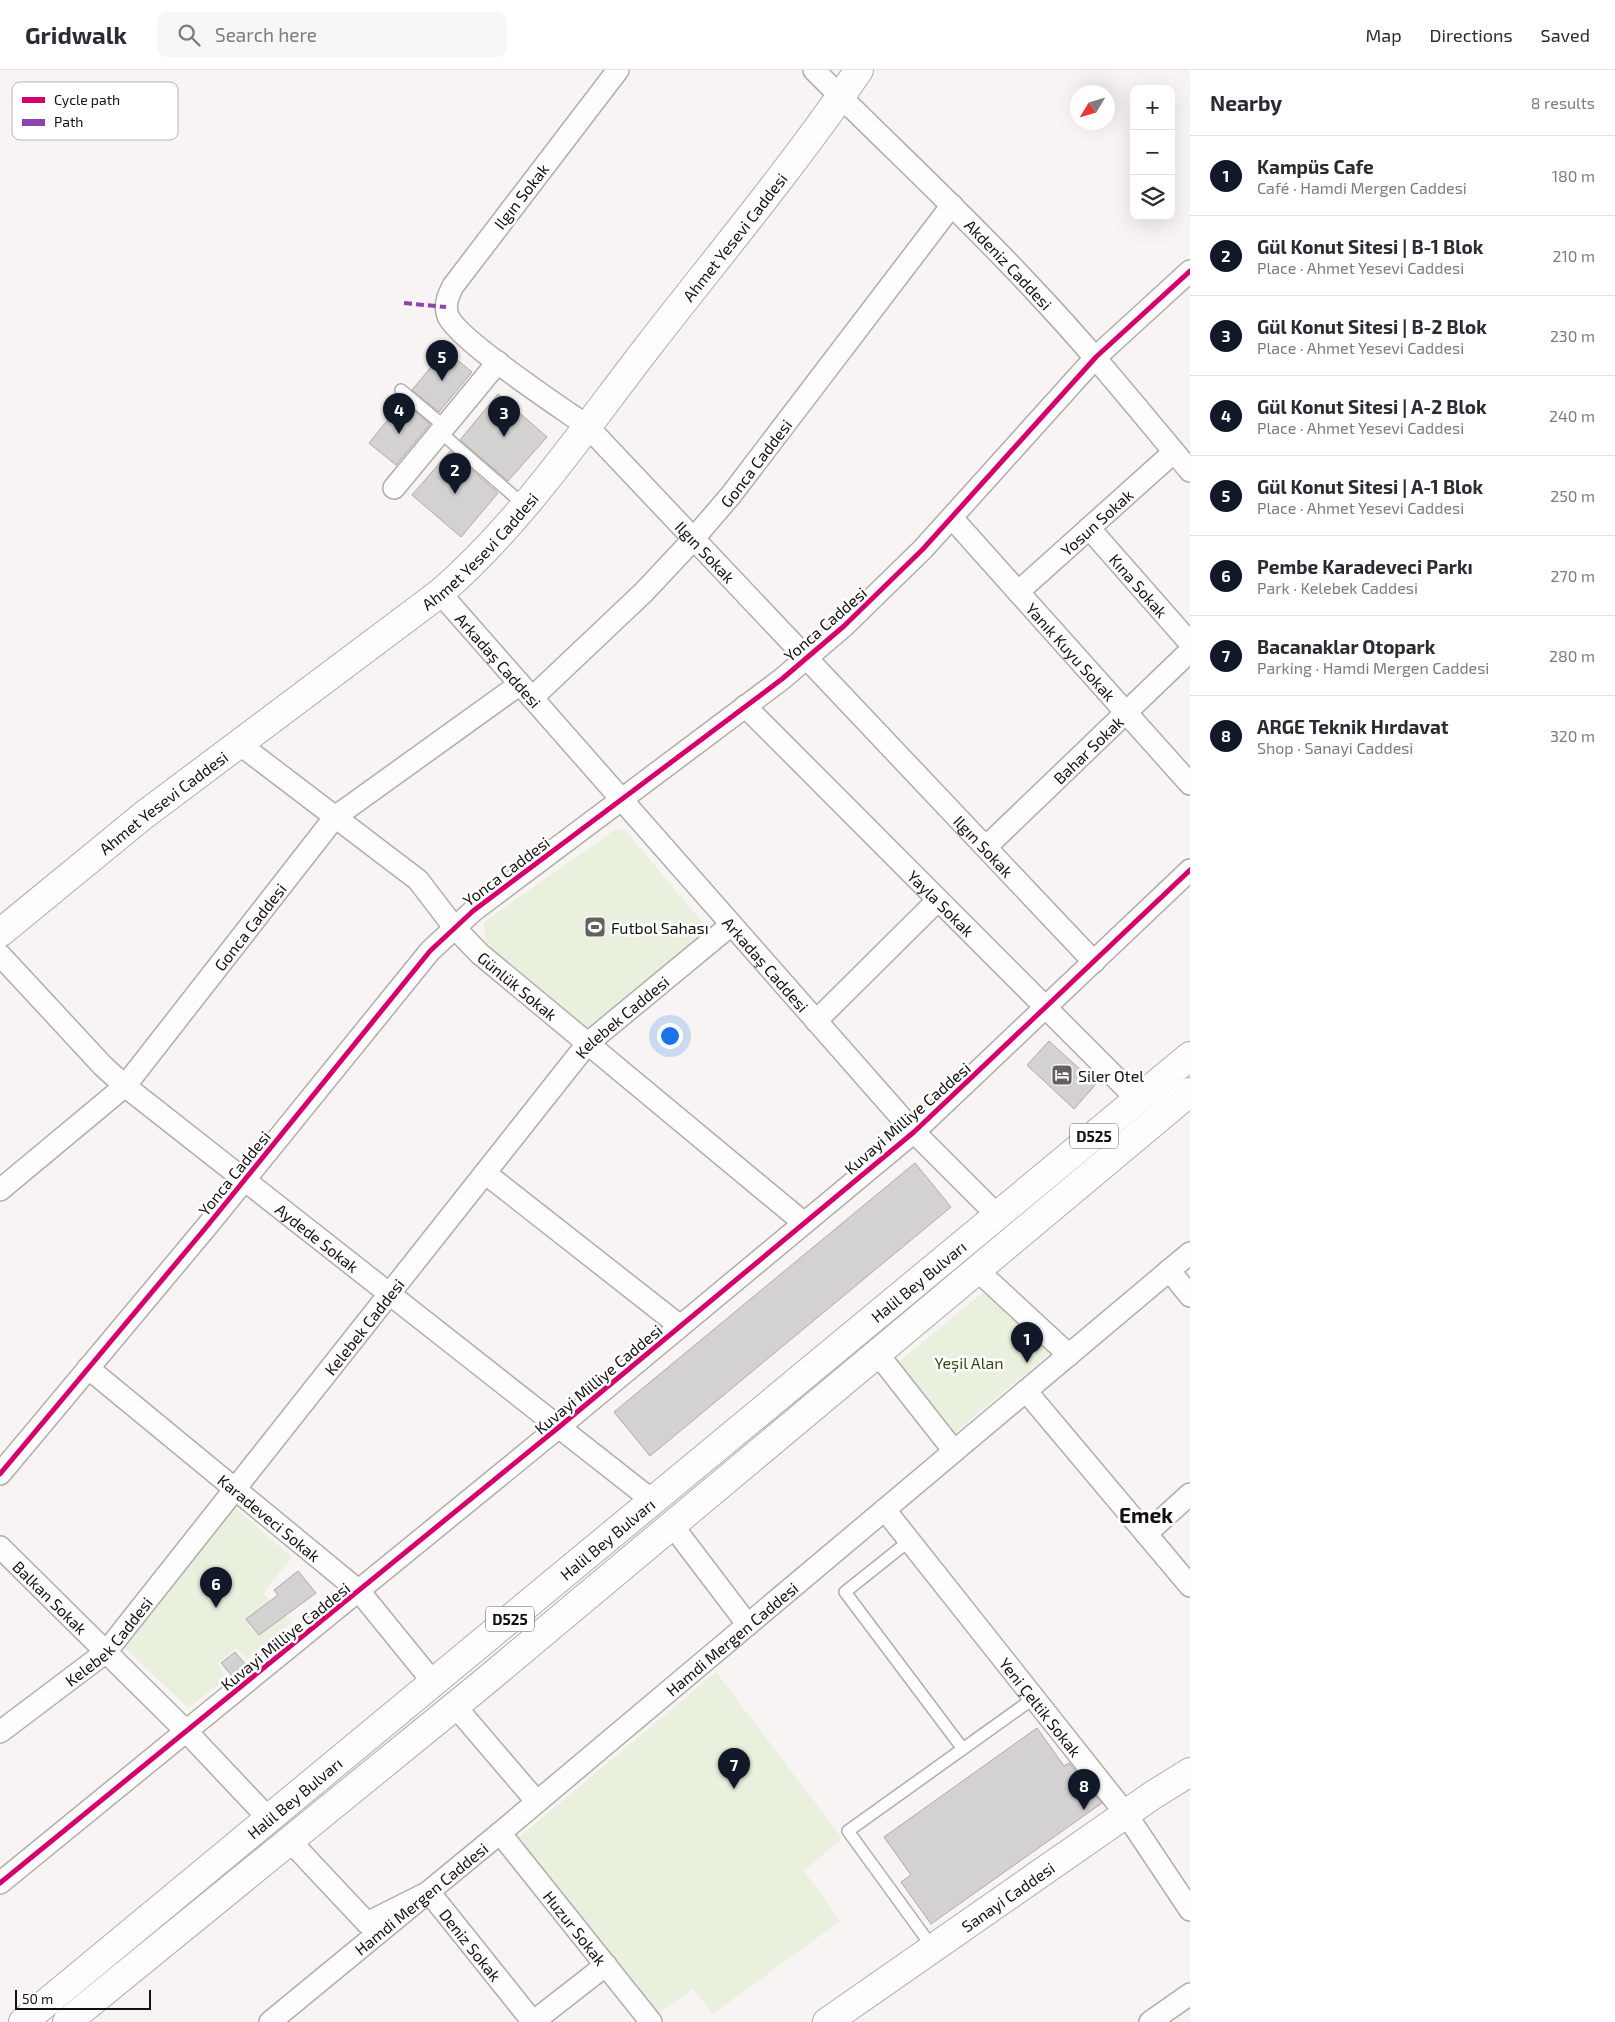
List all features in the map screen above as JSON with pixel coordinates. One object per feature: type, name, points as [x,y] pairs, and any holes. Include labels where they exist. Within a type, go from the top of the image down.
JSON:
[{"type":"main road","name":"Ahmet Yesevi Caddesi","points":[[0,933],[61,882],[238,743],[440,593],[462,574],[524,505],[859,70]]},
{"type":"main road","name":"Halil Bey Bulvarı","points":[[23,2022],[1190,1056]]},
{"type":"main road","name":"Halil Bey Bulvarı","points":[[67,2022],[455,1706],[977,1270],[1187,1100]]},
{"type":"main road","name":"Sanayi Caddesi","points":[[827,2022],[1126,1814],[1190,1772]]},
{"type":"street","name":"Ilgın Sokak","points":[[618,70],[466,267],[448,297],[448,316],[454,324],[498,362],[586,426],[1094,962]]},
{"type":"street","name":"Akdeniz Caddesi","points":[[814,70],[952,205],[1096,357],[1190,471]]},
{"type":"street","name":"Gonca Caddesi","points":[[0,1190],[125,1086],[335,817],[526,691],[644,592],[737,487],[952,205]]},
{"type":"street","name":"Yonca Caddesi","points":[[1,1471],[244,1180],[404,980],[454,927],[807,658],[889,584],[952,518],[1096,357],[1190,271]]},
{"type":"street","points":[[394,488],[498,362]]},
{"type":"street","name":"Yosun Sokak","points":[[1018,592],[1174,452]]},
{"type":"street","name":"Yanık Kuyu Sokak","points":[[952,518],[1190,784]]},
{"type":"street","name":"Kına Sokak","points":[[1089,528],[1190,643]]},
{"type":"street","name":"Arkadaş Caddesi","points":[[440,593],[620,800],[914,1132],[998,1216]]},
{"type":"street","name":"Bahar Sokak","points":[[986,847],[1190,651]]},
{"type":"street","name":"Yayla Sokak","points":[[745,706],[1138,1100]]},
{"type":"street","name":"Günlük Sokak","points":[[238,743],[418,880],[454,927],[480,954],[804,1223]]},
{"type":"street","name":"Kuvayi Milliye Caddesi","points":[[0,1883],[559,1427],[914,1132],[1190,870]]},
{"type":"street","points":[[816,1021],[938,900]]},
{"type":"street","name":"Kelebek Caddesi","points":[[0,1732],[106,1652],[587,1044],[731,925]]},
{"type":"street","name":"Aydede Sokak","points":[[0,955],[103,1066],[125,1086],[654,1501]]},
{"type":"street","points":[[485,1173],[680,1326]]},
{"type":"street","name":"Hamdi Mergen Caddesi","points":[[270,2022],[500,1833],[1190,1253]]},
{"type":"street","points":[[977,1270],[1069,1355]]},
{"type":"street","points":[[1169,1270],[1190,1296]]},
{"type":"street","points":[[877,1353],[954,1452]]},
{"type":"street","name":"Karadeveci Sokak","points":[[88,1368],[359,1591],[433,1682]]},
{"type":"street","points":[[1026,1391],[1190,1586]]},
{"type":"street","points":[[1146,1534],[1190,1494]]},
{"type":"street","name":"Yeni Çeltik Sokak","points":[[885,1510],[1126,1814],[1190,1910]]},
{"type":"street","points":[[672,1525],[748,1625]]},
{"type":"street","name":"Balkan Sokak","points":[[0,1547],[187,1732],[269,1819]]},
{"type":"street","points":[[455,1706],[537,1802]]},
{"type":"street","name":"Huzur Sokak","points":[[500,1833],[651,2022]]},
{"type":"street","name":"Deniz Sokak","points":[[290,1841],[367,1923],[429,1892],[533,2022]]},
{"type":"street","points":[[533,2022],[606,1965]]},
{"type":"street","points":[[1150,2022],[1190,1994]]},
{"type":"lane","points":[[401,390],[524,505]]},
{"type":"lane","points":[[909,1540],[845,1592],[962,1749]]},
{"type":"lane","points":[[934,1949],[848,1831],[1034,1698]]},
{"type":"green space","name":"Futbol Sahası","points":[[616,829],[626,831],[711,933],[591,1032],[486,943],[484,922]]},
{"type":"green space","name":"Yeşil Alan","points":[[985,1291],[1050,1353],[952,1435],[896,1364]]},
{"type":"green space","points":[[233,1506],[292,1557],[263,1593],[292,1622],[247,1660],[236,1648],[217,1664],[227,1678],[188,1708],[124,1647]]},
{"type":"green space","points":[[716,1672],[842,1838],[804,1871],[840,1921],[713,2014],[693,1989],[659,2013],[518,1838]]},
{"type":"building","points":[[445,350],[472,372],[439,412],[412,390]]},
{"type":"building","points":[[498,394],[547,437],[508,481],[460,440]]},
{"type":"building","points":[[403,401],[430,424],[396,465],[369,443]]},
{"type":"building","points":[[450,451],[498,493],[461,537],[412,495]]},
{"type":"building","name":"Siler Otel","points":[[1049,1041],[1096,1084],[1074,1109],[1027,1065]]},
{"type":"building","points":[[915,1163],[951,1207],[650,1456],[614,1412]]},
{"type":"building","points":[[298,1571],[316,1593],[259,1635],[246,1619],[278,1595],[274,1590]]},
{"type":"building","points":[[235,1652],[246,1665],[232,1676],[221,1663]]},
{"type":"building","points":[[1037,1728],[1064,1766],[1069,1763],[1102,1803],[931,1924],[901,1882],[911,1875],[884,1837]]},
{"type":"marked path","points":[[404,303],[446,307]]},
{"type":"cycle path","points":[[0,1474],[208,1225],[430,951],[473,911],[782,679],[844,626],[923,549],[1096,357],[1190,271]]},
{"type":"cycle path","points":[[0,1883],[559,1427],[914,1132],[1190,870]]},
{"type":"place","name":"Gül Konut Sitesi | A-1 Blok","points":[[442,381]]},
{"type":"place","name":"Gül Konut Sitesi | A-2 Blok","points":[[399,434]]},
{"type":"place","name":"Gül Konut Sitesi | B-2 Blok","points":[[504,437]]},
{"type":"place","name":"Gül Konut Sitesi | B-1 Blok","points":[[455,494]]},
{"type":"place","name":"Futbol Sahası","points":[[595,927]]},
{"type":"place","name":"Siler Otel","points":[[1062,1075]]},
{"type":"place","name":"Kampüs Cafe","points":[[1027,1363]]},
{"type":"place","name":"Pembe Karadeveci Parkı","points":[[216,1608]]},
{"type":"place","name":"Bacanaklar Otopark","points":[[734,1789]]},
{"type":"place","name":"ARGE Teknik Hırdavat","points":[[1084,1810]]},
{"type":"district","name":"Emek","points":[[1146,1514]]}]
